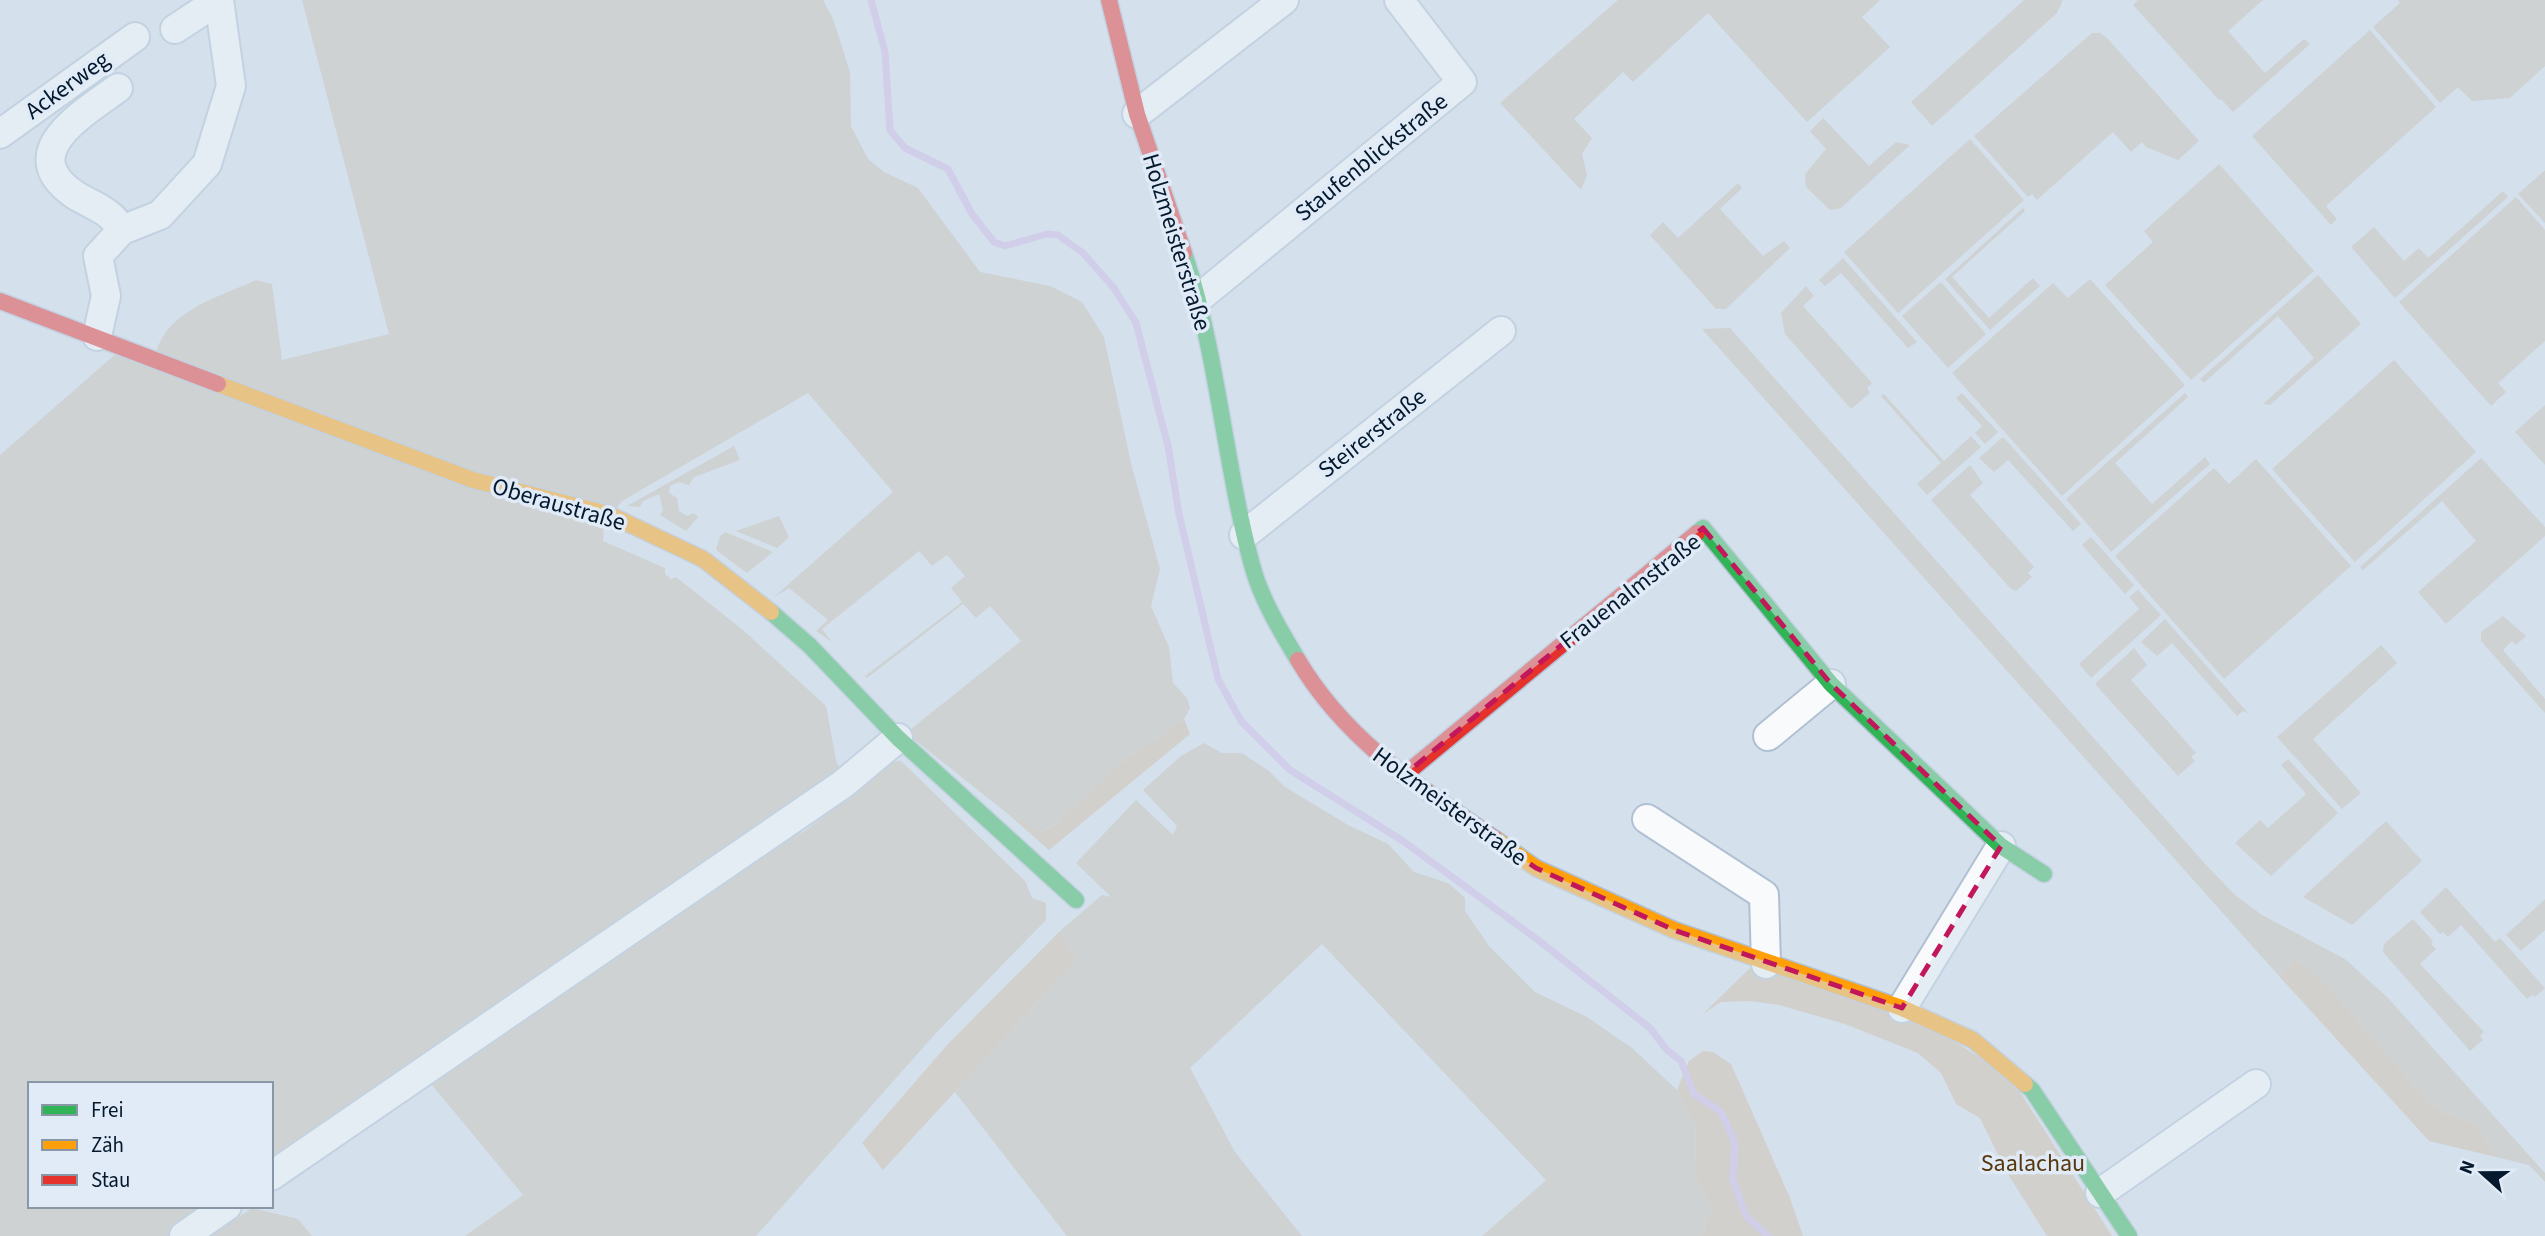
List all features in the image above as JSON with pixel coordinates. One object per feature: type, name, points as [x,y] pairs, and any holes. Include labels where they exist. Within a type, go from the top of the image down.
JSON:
[{"type":"street","points":[[97,336],[106,296],[98,256],[122,230],[160,215],[206,164],[231,86],[219,0],[175,29]]},
{"type":"street","name":"Holzmeisterstraße","points":[[1109,0],[1137,114],[1199,298],[1244,535],[1273,620],[1304,671],[1330,706],[1370,749],[1404,776],[1536,868],[1674,930],[1766,964],[1902,1008],[1973,1040],[2032,1090],[2129,1236]]},
{"type":"street","points":[[1137,114],[1284,0]]},
{"type":"street","name":"Staufenblickstraße","points":[[1199,298],[1462,82],[1399,0]]},
{"type":"street","name":"Ackerweg","points":[[0,134],[135,37]]},
{"type":"street","points":[[118,88],[62,129],[53,145],[51,162],[60,182],[75,194],[113,215],[122,230]]},
{"type":"street","name":"Oberaustraße","points":[[0,301],[473,480],[573,503],[644,528],[703,559],[753,596],[810,646],[898,738],[989,824],[1076,900]]},
{"type":"street","name":"Steirerstraße","points":[[1244,535],[1501,331]]},
{"type":"street","name":"Frauenalmstraße","points":[[1404,776],[1703,528],[1831,684],[2001,846],[2043,874]]},
{"type":"street","points":[[1768,736],[1831,684]]},
{"type":"street","points":[[273,1175],[844,784],[898,738]]},
{"type":"street","points":[[1647,819],[1764,895],[1766,964]]},
{"type":"street","points":[[1902,1008],[2001,846]]},
{"type":"street","points":[[2100,1193],[2256,1084]]},
{"type":"street","points":[[184,1236],[224,1208]]},
{"type":"highlighted area","points":[[1703,528],[1831,684],[2001,846],[1902,1008],[1674,930],[1536,868],[1403,776]]},
{"type":"shaded area","points":[[302,0],[823,0],[833,19],[850,72],[851,126],[868,159],[884,172],[918,188],[980,272],[1050,286],[1082,302],[1104,337],[1131,463],[1160,569],[1151,606],[1169,647],[1173,683],[1187,698],[1190,708],[1184,719],[1116,767],[1056,824],[1039,833],[1008,814],[906,733],[1021,641],[990,606],[976,618],[963,604],[867,678],[865,676],[962,602],[951,588],[965,576],[947,555],[932,566],[919,551],[822,629],[832,642],[816,631],[828,620],[789,588],[774,597],[893,492],[808,393],[622,501],[604,526],[603,541],[665,568],[665,574],[671,579],[676,577],[743,630],[826,706],[836,760],[842,776],[273,1165],[273,1082],[28,1082],[28,1208],[210,1208],[169,1236],[0,1236],[0,455],[118,352],[156,354],[171,326],[183,316],[211,299],[256,280],[272,284],[282,360],[389,334]]},
{"type":"shaded area","points":[[1618,0],[1880,0],[1862,17],[1890,47],[1807,122],[1708,13],[1633,82],[1623,72],[1574,119],[1592,138],[1582,154],[1587,175],[1581,190],[1500,103]]},
{"type":"shaded area","points":[[2024,0],[2063,0],[2057,13],[1932,126],[1911,102]]},
{"type":"shaded area","points":[[2138,0],[2263,0],[2228,31],[2265,73],[2304,39],[2310,44],[2233,112],[2133,5]]},
{"type":"shaded area","points":[[2398,0],[2545,0],[2545,66],[2510,98],[2472,101],[2458,87],[2440,103],[2373,27],[2400,3]]},
{"type":"shaded area","points":[[2370,30],[2436,107],[2326,206],[2337,219],[2331,225],[2252,136]]},
{"type":"shaded area","points":[[2092,33],[2100,33],[2107,38],[2199,141],[2178,160],[2146,147],[2142,142],[2131,152],[2113,132],[2037,200],[2032,194],[2028,197],[1974,136]]},
{"type":"shaded area","points":[[1823,118],[1869,166],[1896,142],[1910,145],[1841,208],[1830,210],[1806,187],[1805,174],[1826,149],[1810,131]]},
{"type":"shaded area","points":[[1970,139],[2024,200],[1898,313],[1844,252]]},
{"type":"shaded area","points":[[2219,164],[2314,271],[2191,380],[2105,285],[2153,242],[2144,231]]},
{"type":"shaded area","points":[[2545,170],[2545,223],[2518,194]]},
{"type":"shaded area","points":[[1738,183],[1742,188],[1720,209],[1763,256],[1784,241],[1790,248],[1726,309],[1716,309],[1650,235],[1663,222],[1678,238]]},
{"type":"shaded area","points":[[2503,191],[2508,197],[2395,298],[2351,247],[2374,227],[2404,261],[2419,248],[2428,258]]},
{"type":"shaded area","points":[[2516,197],[2545,230],[2545,341],[2498,383],[2506,392],[2491,406],[2399,302]]},
{"type":"shaded area","points":[[2023,208],[2025,211],[1952,277],[1989,318],[2033,278],[2040,286],[1990,330],[1945,279]]},
{"type":"shaded area","points":[[1843,258],[1917,342],[1908,348],[1841,273],[1825,286],[1819,280]]},
{"type":"shaded area","points":[[2318,275],[2361,324],[2270,405],[2263,404],[2314,358],[2278,316],[2204,383],[2200,379]]},
{"type":"shaded area","points":[[2090,279],[2185,385],[2062,496],[1952,373],[2053,283],[2068,298]]},
{"type":"shaded area","points":[[1941,282],[1986,334],[1948,368],[1902,316]]},
{"type":"shaded area","points":[[1806,286],[1814,296],[1803,306],[1872,383],[1867,388],[1870,393],[1851,409],[1785,334],[1781,313]]},
{"type":"shaded area","points":[[1730,328],[2207,866],[2235,895],[2262,915],[2345,959],[2388,998],[2545,1173],[2545,1182],[2529,1165],[2496,1157],[2474,1123],[2441,1112],[2423,1096],[2325,983],[2296,959],[2279,976],[1702,329]]},
{"type":"shaded area","points":[[2394,360],[2476,452],[2355,562],[2272,469]]},
{"type":"shaded area","points":[[1962,393],[1998,432],[1985,444],[1975,433],[1982,426],[1956,398]]},
{"type":"shaded area","points":[[2185,393],[2188,397],[2115,463],[2152,504],[2205,457],[2210,464],[2111,552],[2066,499]]},
{"type":"shaded area","points":[[1884,394],[1944,461],[1971,436],[1981,447],[1927,495],[1917,484],[1941,463],[1881,396]]},
{"type":"shaded area","points":[[2545,405],[2545,465],[2515,432]]},
{"type":"shaded area","points":[[2003,437],[2081,524],[2073,531],[2008,460],[1994,472],[1979,458]]},
{"type":"shaded area","points":[[734,446],[740,460],[694,477],[689,485],[679,482],[670,486],[669,493],[677,498],[679,511],[687,516],[694,513],[698,517],[686,531],[660,515],[663,510],[659,494],[643,501],[640,507],[627,506]]},
{"type":"shaded area","points":[[2481,458],[2545,527],[2545,536],[2446,624],[2418,592],[2476,541],[2442,501],[2363,570],[2360,567]]},
{"type":"shaded area","points":[[2256,459],[2351,566],[2224,679],[2115,556],[2214,468],[2229,484]]},
{"type":"shaded area","points":[[1970,465],[1983,483],[1970,495],[2034,567],[2028,573],[2032,577],[2016,591],[2011,589],[1931,500]]},
{"type":"shaded area","points":[[779,516],[789,537],[777,548],[736,531]]},
{"type":"shaded area","points":[[725,532],[773,552],[747,573],[716,550],[720,536]]},
{"type":"shaded area","points":[[2091,537],[2134,585],[2125,594],[2082,545]]},
{"type":"shaded area","points":[[2138,590],[2161,615],[2091,678],[2079,664],[2139,609],[2129,597]]},
{"type":"shaded area","points":[[2503,616],[2526,636],[2516,645],[2512,641],[2503,650],[2545,699],[2545,713],[2481,641],[2481,632]]},
{"type":"shaded area","points":[[2165,619],[2248,713],[2243,711],[2237,716],[2172,643],[2157,656],[2141,642]]},
{"type":"shaded area","points":[[2381,645],[2397,663],[2313,739],[2361,793],[2342,809],[2277,737]]},
{"type":"shaded area","points":[[2134,648],[2147,665],[2131,680],[2196,753],[2191,757],[2195,761],[2178,776],[2095,684]]},
{"type":"shaded area","points":[[1204,743],[1222,753],[1242,753],[1269,771],[1285,787],[1348,825],[1388,844],[1414,872],[1448,883],[1465,898],[1465,911],[1489,946],[1535,992],[1587,1017],[1632,1048],[1677,1090],[1696,1118],[1695,1175],[1711,1208],[1704,1233],[1700,1236],[1482,1236],[1546,1180],[1322,944],[1190,1068],[1235,1152],[1302,1236],[1067,1236],[955,1092],[1077,959],[1059,932],[1102,895],[1111,897],[1076,863],[1136,800],[1173,835],[1177,826],[1143,790],[1181,756]]},
{"type":"shaded area","points":[[2288,759],[2338,813],[2271,876],[2235,843],[2260,820],[2268,828],[2306,794],[2281,765]]},
{"type":"shaded area","points":[[901,761],[1025,881],[1032,898],[1046,903],[1046,920],[936,1033],[756,1236],[465,1236],[523,1195],[428,1080],[790,830],[802,833],[853,795],[886,762]]},
{"type":"shaded area","points":[[2386,821],[2422,861],[2352,925],[2303,897]]},
{"type":"shaded area","points":[[2446,887],[2495,942],[2500,938],[2545,988],[2535,997],[2532,995],[2527,999],[2461,925],[2448,937],[2443,932],[2440,934],[2420,912]]},
{"type":"shaded area","points":[[2545,899],[2545,930],[2521,951],[2506,935]]},
{"type":"shaded area","points":[[2413,919],[2433,941],[2431,944],[2436,949],[2420,964],[2484,1032],[2480,1036],[2483,1040],[2470,1051],[2383,952],[2384,944]]},
{"type":"shaded area","points":[[252,1208],[298,1219],[312,1236],[211,1236]]},
{"type":"green space","points":[[1184,719],[1190,734],[1049,850],[1008,814],[1040,833],[1056,824],[1116,767]]},
{"type":"green space","points":[[1059,932],[1077,959],[883,1170],[862,1143],[948,1044]]},
{"type":"green space","points":[[2296,959],[2325,983],[2423,1096],[2441,1112],[2474,1123],[2496,1157],[2429,1141],[2279,976]]},
{"type":"green space","name":"Saalachau","points":[[1751,967],[1923,1021],[2011,1078],[2112,1236],[2047,1236],[2006,1171],[1980,1118],[1956,1104],[1941,1073],[1918,1053],[1845,1024],[1779,1005],[1750,1001],[1721,1002],[1703,1014]]},
{"type":"green space","points":[[1703,1051],[1713,1052],[1731,1064],[1790,1198],[1803,1236],[1700,1236],[1704,1233],[1711,1208],[1695,1175],[1696,1123],[1677,1090],[1689,1061]]},
{"type":"waterway","points":[[871,0],[885,52],[890,130],[905,148],[948,169],[972,214],[994,242],[1005,246],[1047,234],[1058,235],[1083,253],[1114,288],[1136,323],[1168,446],[1179,514],[1218,679],[1241,721],[1290,770],[1403,841],[1538,940],[1650,1028],[1667,1050],[1681,1061],[1694,1094],[1721,1112],[1735,1143],[1733,1180],[1746,1216],[1768,1236]]},
{"type":"traffic: fast","points":[[1184,253],[1205,330],[1234,487],[1252,565],[1266,602],[1298,660]]},
{"type":"traffic: fast","points":[[1697,533],[1703,528],[1831,684],[2001,846],[2044,874]]},
{"type":"traffic: fast","points":[[771,612],[810,646],[898,738],[1076,900]]},
{"type":"traffic: fast","points":[[2025,1084],[2032,1090],[2129,1236]]},
{"type":"traffic: slow","points":[[218,384],[473,480],[608,514],[703,559],[771,612]]},
{"type":"traffic: slow","points":[[1495,839],[1536,868],[1674,930],[1902,1008],[1973,1040],[2025,1084]]},
{"type":"traffic: jam","points":[[1109,0],[1137,114],[1184,253]]},
{"type":"traffic: jam","points":[[0,301],[218,384]]},
{"type":"traffic: jam","points":[[1403,776],[1697,533]]},
{"type":"traffic: jam","points":[[1298,660],[1317,689],[1361,738],[1412,781],[1495,839]]}]
